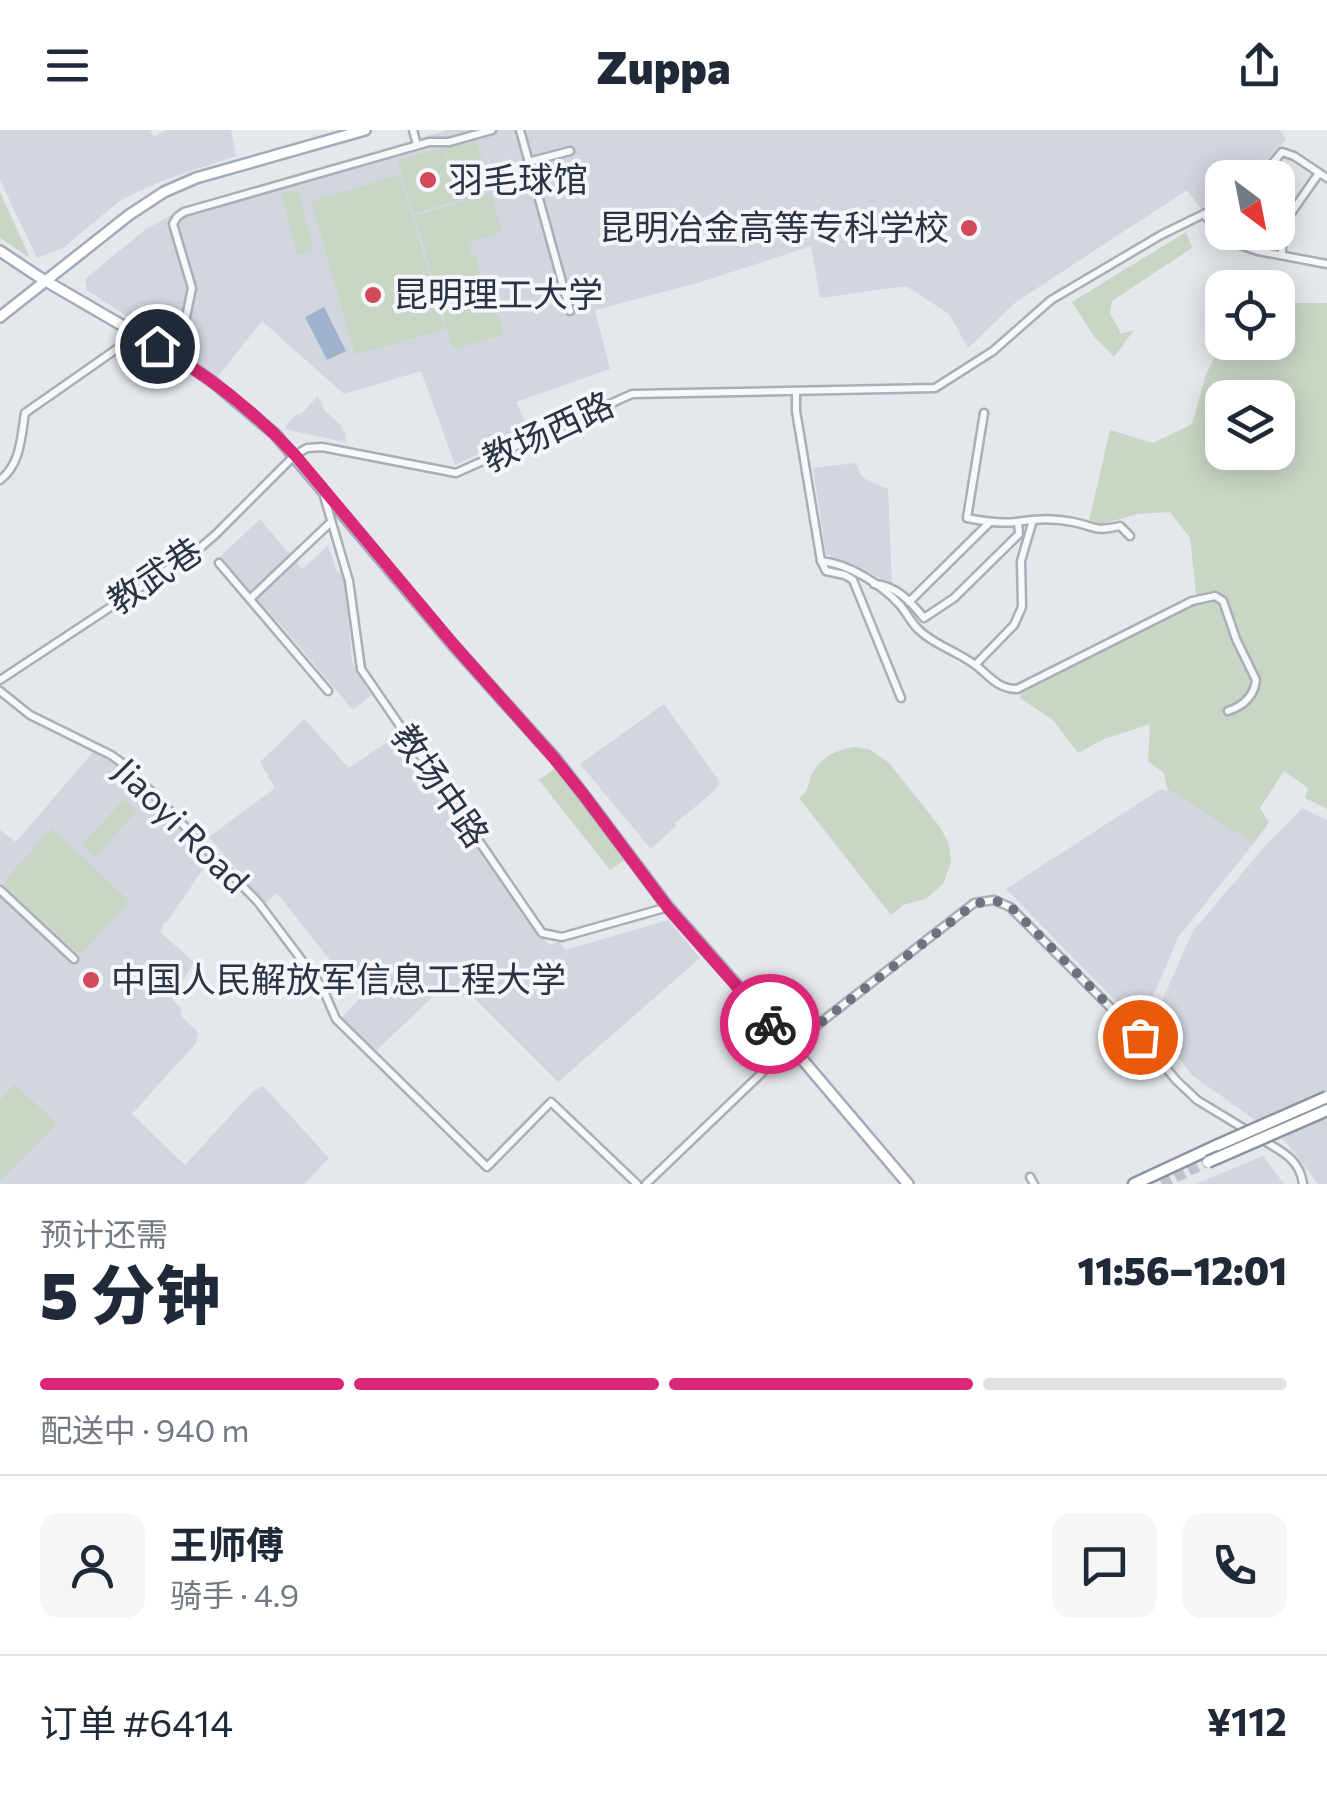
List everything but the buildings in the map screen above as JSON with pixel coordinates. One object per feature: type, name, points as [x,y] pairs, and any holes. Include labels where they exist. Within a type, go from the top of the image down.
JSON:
[{"type":"highway","points":[[1125,1184],[1327,1096]]},
{"type":"highway","points":[[1208,1162],[1327,1110]]},
{"type":"highway","points":[[1134,1184],[1166,1168]]},
{"type":"main road","points":[[0,317],[128,215],[164,192],[196,178],[365,130]]},
{"type":"main road","name":"教场中路","points":[[0,251],[213,382],[275,434],[321,486]]},
{"type":"main road","points":[[321,486],[574,782],[668,908],[908,1184]]},
{"type":"street","points":[[413,130],[416,145]]},
{"type":"street","points":[[183,354],[188,345],[185,322],[192,288],[171,233],[177,217],[416,145],[449,142],[492,130]]},
{"type":"street","points":[[520,130],[570,311]]},
{"type":"street","points":[[528,162],[570,151]]},
{"type":"street","points":[[1275,160],[1282,152],[1294,156],[1327,178]]},
{"type":"street","points":[[1282,256],[1282,226],[1319,173]]},
{"type":"street","points":[[1204,216],[1234,243],[1327,264]]},
{"type":"street","name":"教场西路","points":[[295,455],[307,448],[322,447],[456,473],[632,394],[935,388],[993,351],[1052,300],[1161,235],[1204,216]]},
{"type":"street","points":[[1,478],[18,456],[25,413],[135,333]]},
{"type":"street","points":[[796,392],[821,561],[826,571],[853,580],[901,698]]},
{"type":"street","points":[[984,412],[967,518],[990,522],[1073,522],[1099,531],[1120,526],[1130,536]]},
{"type":"street","name":"教武巷","points":[[0,680],[200,548],[295,455]]},
{"type":"street","name":"教场中路","points":[[321,486],[354,604],[360,669],[542,933],[562,937],[668,908]]},
{"type":"street","points":[[975,665],[1014,624],[1022,607],[1021,561],[1033,520]]},
{"type":"street","points":[[251,598],[331,522]]},
{"type":"street","points":[[909,602],[990,522]]},
{"type":"street","points":[[873,584],[892,588],[924,618],[954,598],[1019,534],[1018,522]]},
{"type":"street","points":[[336,540],[342,528],[354,525]]},
{"type":"street","points":[[821,561],[855,570],[900,605],[919,631],[1010,689],[1192,601],[1215,596],[1223,601],[1256,680],[1251,696],[1228,711]]},
{"type":"street","points":[[219,562],[328,691]]},
{"type":"street","name":"Jiaoyi Road","points":[[0,690],[30,715],[111,754],[125,765],[258,902],[322,987],[336,1020],[487,1167],[551,1102],[637,1184]]},
{"type":"street","points":[[0,890],[74,958]]},
{"type":"street","points":[[646,1184],[789,1047],[974,904],[994,900],[1010,906],[1197,1100],[1296,1162],[1304,1184]]},
{"type":"shaded area","points":[[0,130],[150,130],[154,137],[166,130],[231,130],[236,156],[131,195],[63,248],[37,258],[0,180]]},
{"type":"shaded area","name":"昆明理工大学","points":[[448,130],[1280,130],[1286,140],[1266,160],[1205,160],[1205,208],[1202,210],[1187,190],[1016,302],[968,348],[949,314],[906,286],[820,298],[811,246],[701,282],[595,310],[610,369],[516,402],[529,430],[455,465],[421,371],[344,394],[262,321],[218,376],[87,290],[85,279],[145,230],[183,208]]},
{"type":"shaded area","points":[[318,396],[325,411],[341,425],[345,442],[285,427]]},
{"type":"shaded area","points":[[855,463],[863,478],[888,489],[892,584],[826,554],[813,468]]},
{"type":"shaded area","points":[[260,519],[302,569],[328,546],[337,572],[341,571],[352,662],[371,695],[353,710],[219,558]]},
{"type":"shaded area","points":[[664,704],[720,782],[651,849],[580,764]]},
{"type":"shaded area","points":[[304,719],[349,768],[398,735],[539,935],[550,945],[559,942],[565,950],[668,920],[700,958],[558,1082],[471,995],[461,996],[446,984],[376,1051],[341,1018],[360,998],[277,893],[265,903],[209,837],[275,788],[260,762]]},
{"type":"shaded area","name":"中国人民解放军信息工程大学","points":[[93,752],[119,766],[210,859],[160,932],[194,962],[172,999],[182,1010],[180,1015],[198,1032],[196,1043],[132,1114],[185,1165],[252,1092],[263,1086],[329,1158],[304,1184],[0,1184],[0,830],[16,842]]},
{"type":"shaded area","points":[[1159,790],[1209,792],[1254,843],[1179,936],[1140,1026],[1006,889]]},
{"type":"shaded area","points":[[1302,808],[1327,820],[1327,1184],[1318,1184],[1286,1142],[1192,1075],[1152,1023],[1193,931]]},
{"type":"shaded area","points":[[1263,1156],[1284,1184],[1196,1184],[1203,1181]]},
{"type":"green space","points":[[476,139],[490,190],[413,214],[398,160],[443,147],[455,188],[445,148]]},
{"type":"green space","points":[[400,175],[445,329],[355,355],[311,201]]},
{"type":"green space","points":[[298,189],[314,250],[297,255],[281,194]]},
{"type":"green space","points":[[0,192],[30,258],[0,238]]},
{"type":"green space","points":[[491,193],[502,232],[468,243],[485,289],[491,288],[504,335],[453,349],[415,216]]},
{"type":"green space","points":[[1186,232],[1192,248],[1112,301],[1110,313],[1121,334],[1134,330],[1114,357],[1095,338],[1072,302]]},
{"type":"green space","points":[[1295,302],[1327,303],[1327,809],[1305,798],[1308,788],[1284,771],[1260,808],[1269,822],[1254,843],[1167,789],[1164,773],[1148,761],[1150,724],[1104,739],[1078,753],[1053,720],[1020,698],[1021,690],[1197,603],[1190,538],[1170,512],[1137,514],[1100,525],[1089,521],[1110,430],[1153,443],[1192,424],[1206,375],[1213,360],[1295,360]]},
{"type":"green space","points":[[854,747],[869,749],[889,763],[949,844],[951,862],[943,884],[926,899],[903,905],[891,915],[799,798],[823,760]]},
{"type":"green space","points":[[556,768],[627,858],[610,870],[539,780]]},
{"type":"green space","points":[[124,799],[137,811],[95,857],[82,845]]},
{"type":"green space","points":[[52,828],[129,901],[82,953],[77,953],[6,888],[6,879]]},
{"type":"green space","points":[[15,1084],[57,1124],[0,1182],[0,1100]]},
{"type":"water","points":[[324,307],[346,351],[327,360],[305,317]]},
{"type":"tunnel","points":[[1162,1184],[1208,1162]]},
{"type":"way so far","points":[[770,1024],[789,1047],[974,904],[994,900],[1010,906],[1140,1037]]},
{"type":"place","name":"羽毛球馆","points":[[428,180]]},
{"type":"place","name":"昆明冶金高等专科学校","points":[[969,228]]},
{"type":"place","name":"昆明理工大学","points":[[373,295]]},
{"type":"place","name":"中国人民解放军信息工程大学","points":[[91,980]]},
{"type":"route","points":[[157,346],[213,382],[295,455],[554,758],[668,908],[770,1024]]}]
